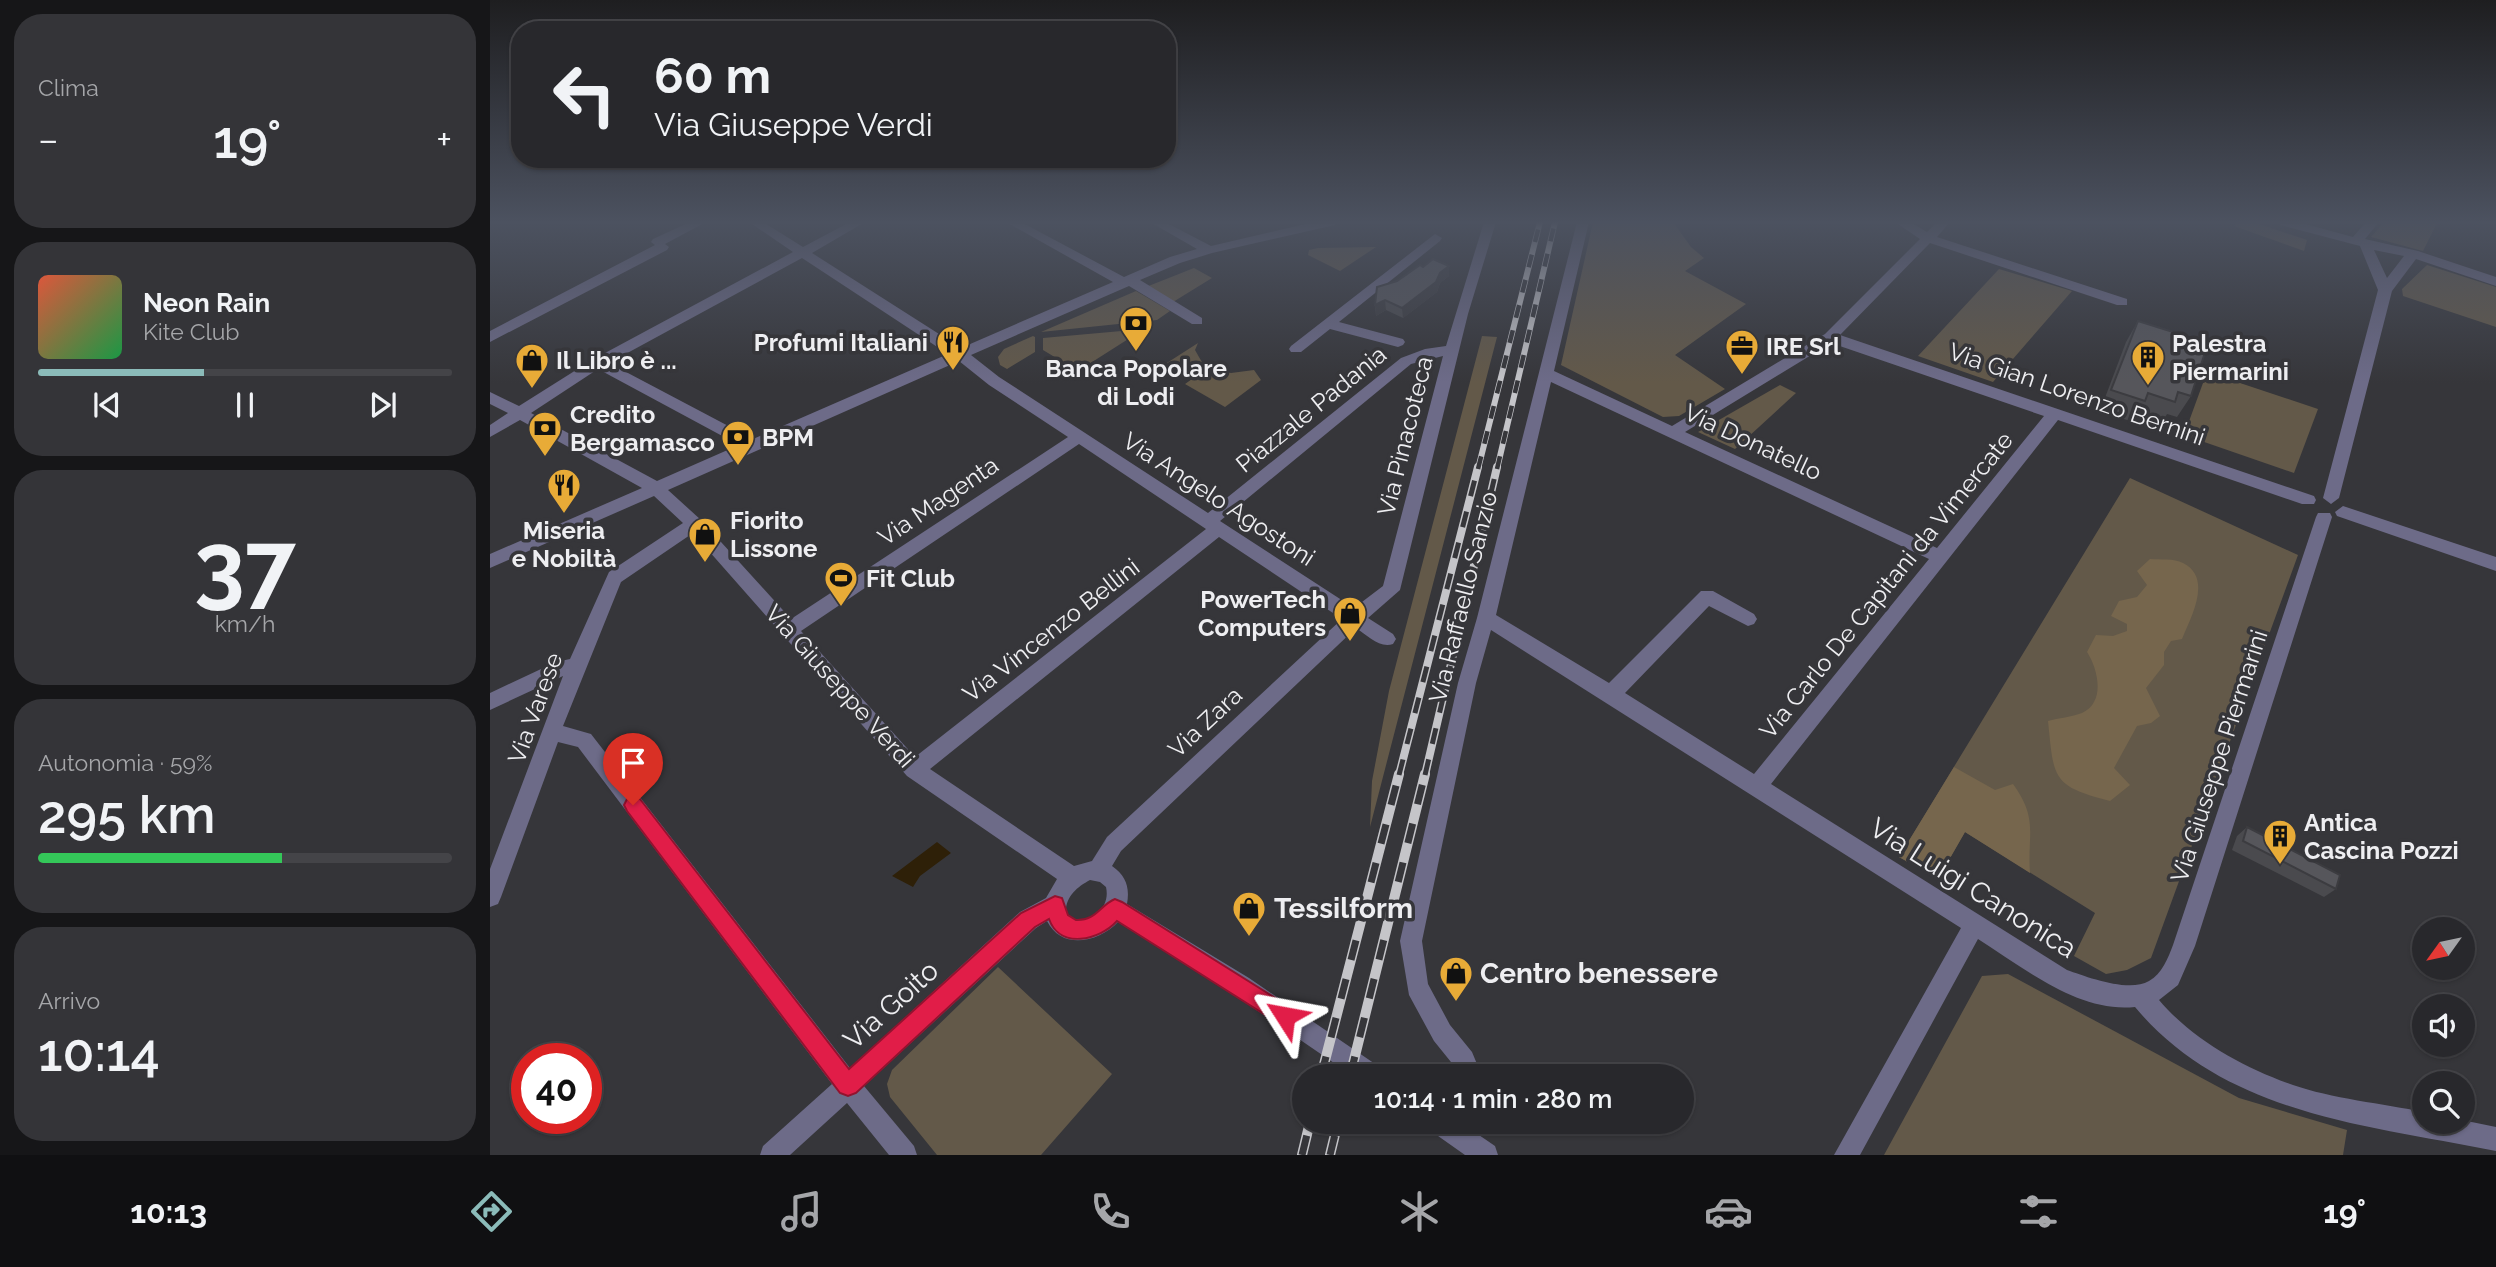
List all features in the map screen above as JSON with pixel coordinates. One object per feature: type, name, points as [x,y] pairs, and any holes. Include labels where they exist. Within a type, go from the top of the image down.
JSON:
[{"type":"street","points":[[490,337],[603,276]]},
{"type":"street","points":[[490,432],[597,363],[756,276]]},
{"type":"street","name":"Via Angelo Agostoni","points":[[837,276],[1387,639]]},
{"type":"street","points":[[1115,276],[1197,321]]},
{"type":"street","points":[[493,556],[962,356],[1140,276]]},
{"type":"street","points":[[1296,349],[1388,276]]},
{"type":"street","name":"Via Pinacoteca","points":[[1354,618],[1391,590],[1473,276]]},
{"type":"street","name":"Via Raffaello Sanzio","points":[[1466,1064],[1438,1026],[1417,987],[1411,941],[1467,684],[1486,618],[1570,276]]},
{"type":"street","points":[[1674,432],[1830,337],[1890,276]]},
{"type":"street","points":[[2043,276],[2122,302]]},
{"type":"street","points":[[2378,276],[2385,290]]},
{"type":"street","name":"Via Giuseppe Piermarini","points":[[2141,996],[2166,983],[2184,946],[2333,509],[2385,290],[2396,276]]},
{"type":"street","points":[[2478,276],[2496,282]]},
{"type":"street","points":[[1329,324],[1398,342]]},
{"type":"street","name":"Via Gian Lorenzo Bernini","points":[[1830,337],[2308,500],[2309,507],[2333,509]]},
{"type":"street","points":[[988,377],[988,359],[997,340]]},
{"type":"street","name":"Piazzale Padania","points":[[1213,526],[1406,361],[1425,354],[1452,350]]},
{"type":"street","points":[[597,363],[752,445]]},
{"type":"street","name":"Via Donatello","points":[[1547,374],[1939,556]]},
{"type":"street","name":"Via Giuseppe Verdi","points":[[490,397],[656,488],[695,524],[914,770],[1073,877]]},
{"type":"street","name":"Via Carlo De Capitani da Vimercate","points":[[1756,788],[2054,412]]},
{"type":"street","name":"Via Magenta","points":[[789,629],[1079,437]]},
{"type":"street","points":[[2333,509],[2496,562]]},
{"type":"street","name":"Via Varese","points":[[490,897],[497,862],[615,577],[695,524]]},
{"type":"street","name":"Via Vincenzo Bellini","points":[[914,770],[1213,526]]},
{"type":"street","points":[[1611,694],[1707,596],[1748,619]]},
{"type":"street","name":"Via Zara","points":[[1098,870],[1114,844],[1354,618]]},
{"type":"street","name":"Via Luigi Canonica","points":[[1486,618],[2061,979],[2111,996],[2141,996]]},
{"type":"street","points":[[490,702],[563,667],[576,666]]},
{"type":"street","points":[[552,732],[584,740],[848,1085],[905,1155]]},
{"type":"street","points":[[1098,870],[1106,872],[1117,883],[1119,900],[1102,923],[1083,930],[1073,930],[1059,921],[1055,905],[1060,890],[1073,877],[1098,870]]},
{"type":"street","name":"Via Goito","points":[[772,1155],[1028,920],[1055,905]]},
{"type":"street","points":[[1115,908],[1241,986],[1355,1064]]},
{"type":"street","points":[[1846,1155],[1975,924]]},
{"type":"street","points":[[2141,996],[2166,1026],[2225,1069],[2294,1098],[2496,1139]]},
{"type":"street","points":[[1468,1134],[1486,1155]]},
{"type":"shaded area","points":[[1174,276],[1212,278],[1173,302],[1146,287]]},
{"type":"shaded area","points":[[1581,276],[1694,276],[1746,304],[1675,355],[1725,389],[1679,416],[1663,417],[1561,365]]},
{"type":"shaded area","points":[[1993,276],[2022,276],[2072,291],[1993,382],[1918,356]]},
{"type":"shaded area","points":[[2416,276],[2461,276],[2496,287],[2496,327],[2403,296],[2402,289]]},
{"type":"shaded area","points":[[1136,291],[1170,311],[1157,320],[1041,332]]},
{"type":"shaded area","points":[[1144,329],[1078,371],[1043,350],[1043,338]]},
{"type":"shaded area","points":[[1033,336],[1035,352],[1007,369],[1000,365],[998,357],[1004,349]]},
{"type":"shaded area","points":[[1482,336],[1497,337],[1370,827],[1372,781],[1389,691]]},
{"type":"shaded area","points":[[1198,343],[1195,350],[1203,364],[1177,380],[1159,368]]},
{"type":"shaded area","points":[[1209,367],[1231,373],[1254,370],[1261,380],[1225,407],[1185,384]]},
{"type":"shaded area","points":[[2207,372],[2318,409],[2294,473],[2184,435]]},
{"type":"shaded area","points":[[1780,385],[1796,393],[1735,449],[1698,432]]},
{"type":"shaded area","points":[[2130,478],[2298,555],[2151,958],[2127,970],[2106,974],[2074,956],[2095,913],[1965,832],[1938,879],[1899,857]]},
{"type":"shaded area","points":[[2150,559],[2175,560],[2192,570],[2197,578],[2197,598],[2182,639],[2171,641],[2164,652],[2164,665],[2146,688],[2160,716],[2151,723],[2137,726],[2114,768],[2130,785],[2110,801],[2076,790],[2059,777],[2052,755],[2048,721],[2074,716],[2090,708],[2098,685],[2087,652],[2096,635],[2113,636],[2127,631],[2127,624],[2111,616],[2119,601],[2137,597],[2147,585],[2137,571]]},
{"type":"shaded area","points":[[1954,767],[1995,790],[2013,784],[2029,818],[2030,873],[1965,832],[1938,879],[1899,857]]},
{"type":"shaded area","points":[[937,842],[951,853],[920,876],[913,887],[892,876]]},
{"type":"shaded area","points":[[998,967],[1112,1074],[1041,1155],[937,1155],[890,1097],[887,1084],[892,1070]]},
{"type":"shaded area","points":[[2008,974],[2239,1098],[2347,1130],[2343,1155],[1884,1155],[1982,976]]},
{"type":"building","points":[[1404,276],[1439,276],[1436,282],[1402,308],[1385,300],[1375,305],[1377,287]]},
{"type":"building","name":"Palestra Piermarini","points":[[2138,321],[2208,343],[2191,396],[2178,392],[2175,402],[2148,393],[2145,401],[2111,390]]},
{"type":"building","points":[[2247,827],[2340,875],[2336,889],[2243,841]]},
{"type":"railway","points":[[1478,469],[1526,276]]},
{"type":"railway","points":[[1497,469],[1542,276]]},
{"type":"railway","points":[[1399,775],[1478,467]]},
{"type":"railway","points":[[1425,775],[1497,467]]},
{"type":"railway","points":[[1324,1064],[1399,774]]},
{"type":"railway","points":[[1353,1064],[1425,774]]},
{"type":"railway","points":[[1302,1155],[1307,1134]]},
{"type":"railway","points":[[1330,1155],[1335,1134]]},
{"type":"place","name":"Banca Popolare di Lodi","points":[[1136,353]]},
{"type":"place","name":"Profumi Italiani","points":[[953,372]]},
{"type":"place","name":"IRE Srl","points":[[1742,376]]},
{"type":"place","name":"Palestra Piermarini","points":[[2148,387]]},
{"type":"place","name":"Il Libro è ...","points":[[532,390]]},
{"type":"place","name":"Credito Bergamasco","points":[[545,458]]},
{"type":"place","name":"BPM","points":[[738,467]]},
{"type":"place","name":"Miseria e Nobiltà","points":[[564,515]]},
{"type":"place","name":"Fiorito Lissone","points":[[705,564]]},
{"type":"place","name":"Fit Club","points":[[841,608]]},
{"type":"place","name":"PowerTech Computers","points":[[1350,643]]},
{"type":"place","name":"Antica Cascina Pozzi","points":[[2280,866]]},
{"type":"place","name":"Tessilform","points":[[1249,938]]},
{"type":"place","name":"Centro benessere","points":[[1456,1003]]},
{"type":"route","points":[[633,805],[848,1085],[1028,920],[1055,905],[1059,921],[1073,930],[1093,928],[1110,916],[1115,908],[1285,1016]]}]
